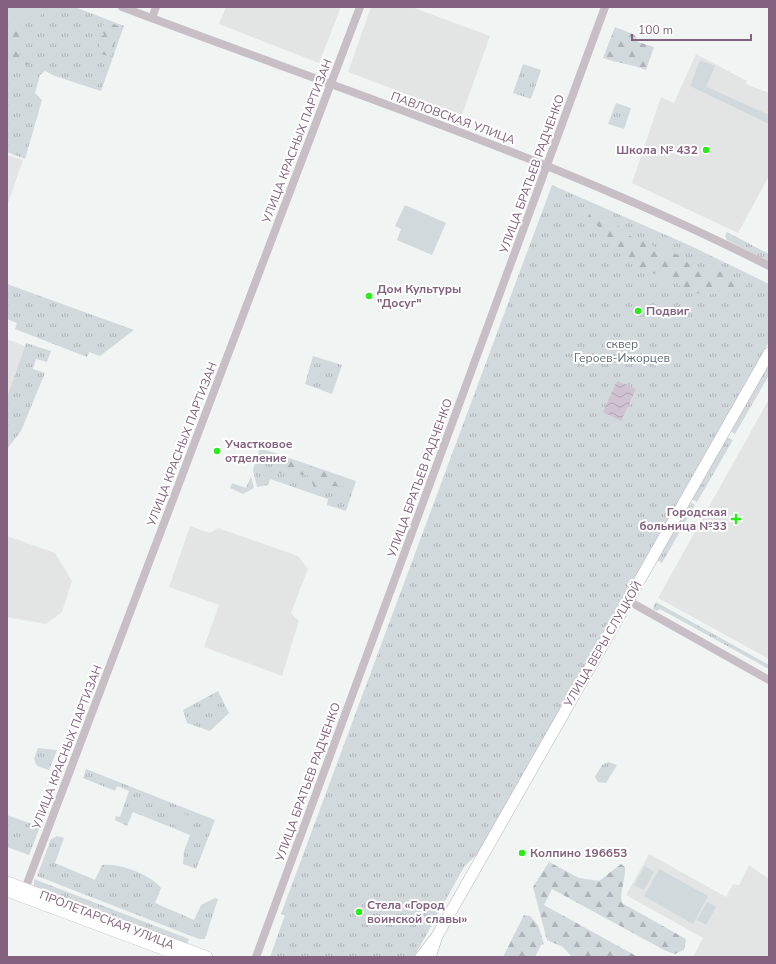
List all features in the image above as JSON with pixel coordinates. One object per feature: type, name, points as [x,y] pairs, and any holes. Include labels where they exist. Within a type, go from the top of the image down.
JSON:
[{"type":"street","name":"ПАВЛОВСКАЯ УЛИЦА","points":[[122,7],[547,166],[689,226],[769,266]]},
{"type":"street","points":[[152,18],[156,7]]},
{"type":"street","name":"УЛИЦА КРАСНЫХ ПАРТИЗАН","points":[[25,889],[360,7]]},
{"type":"street","name":"УЛИЦА БРАТЬЕВ РАДЧЕНКО","points":[[256,957],[605,7]]},
{"type":"street","name":"УЛИЦА ВЕРЫ СЛУЦКОЙ","points":[[421,957],[437,936],[769,353]]},
{"type":"street","points":[[627,600],[769,680]]},
{"type":"street","name":"ПРОЛЕТАРСКАЯ УЛИЦА","points":[[7,882],[207,957]]},
{"type":"street","name":"ПРОЛЕТАРСКАЯ УЛИЦА","points":[[7,891],[184,957]]},
{"type":"street","name":"УЛИЦА ВЕРЫ СЛУЦКОЙ","points":[[430,957],[437,936]]},
{"type":"shaded area","points":[[226,7],[341,7],[319,63],[219,24]]},
{"type":"shaded area","points":[[371,7],[412,7],[490,36],[462,115],[348,72]]},
{"type":"shaded area","name":"Школа № 432","points":[[696,54],[747,81],[746,84],[769,93],[769,176],[738,233],[632,183],[661,97],[674,103]]},
{"type":"shaded area","points":[[7,155],[23,160],[7,206]]},
{"type":"shaded area","points":[[7,339],[25,346],[7,397]]},
{"type":"shaded area","name":"Городская больница №33","points":[[769,399],[769,659],[658,598]]},
{"type":"shaded area","points":[[190,526],[210,533],[218,528],[298,556],[308,569],[291,613],[299,621],[282,676],[204,647],[219,605],[169,587]]},
{"type":"shaded area","points":[[7,536],[55,553],[72,581],[62,612],[46,624],[7,617]]},
{"type":"shaded area","points":[[649,854],[726,897],[733,884],[739,885],[749,865],[769,879],[769,957],[693,957],[703,938],[626,895]]},
{"type":"green space","points":[[7,7],[75,7],[124,26],[101,91],[55,76],[45,71],[40,75],[35,93],[42,100],[25,159],[7,152]]},
{"type":"green space","points":[[12,7],[39,7],[43,11],[36,24],[7,14]]},
{"type":"green space","points":[[107,22],[121,27],[110,57],[94,51],[99,48],[100,42],[98,38],[104,35],[101,27]]},
{"type":"green space","points":[[7,24],[19,27],[26,34],[20,48],[7,36]]},
{"type":"green space","points":[[615,27],[635,35],[638,42],[654,47],[646,70],[603,58]]},
{"type":"green space","points":[[7,43],[29,64],[7,68]]},
{"type":"green space","points":[[700,60],[715,66],[705,90],[707,87],[769,115],[769,124],[690,86]]},
{"type":"green space","points":[[523,64],[541,70],[531,99],[513,93]]},
{"type":"green space","points":[[616,103],[631,108],[624,129],[608,124]]},
{"type":"green space","name":"сквер Героев-Ижорцев","points":[[552,185],[691,246],[769,284],[769,342],[478,853],[464,867],[414,957],[270,957],[285,915],[281,914]]},
{"type":"green space","points":[[405,205],[446,223],[432,255],[397,240],[401,229],[395,226]]},
{"type":"green space","points":[[592,209],[600,212],[607,221],[617,224],[623,233],[650,243],[655,248],[683,256],[692,269],[698,271],[717,270],[749,285],[728,288],[717,293],[705,295],[690,291],[680,286],[675,281],[644,270],[616,250],[606,234],[588,217]]},
{"type":"green space","points":[[727,232],[769,254],[769,262],[727,240],[725,236]]},
{"type":"green space","points":[[7,284],[134,330],[100,356],[89,352],[87,357],[15,329],[17,323],[7,319]]},
{"type":"green space","points":[[26,343],[51,351],[47,362],[36,359],[33,369],[45,373],[21,431],[7,449],[7,397]]},
{"type":"green space","points":[[313,356],[342,365],[332,394],[305,384]]},
{"type":"green space","points":[[769,364],[769,375],[735,434],[730,431]]},
{"type":"green space","points":[[727,437],[733,440],[697,502],[691,499]]},
{"type":"green space","points":[[260,448],[356,481],[346,511],[327,505],[328,499],[270,479],[268,485],[257,487],[253,470]]},
{"type":"green space","points":[[274,453],[352,481],[353,484],[351,487],[333,486],[319,491],[315,490],[310,477],[307,475],[279,473],[272,470],[275,458]]},
{"type":"green space","points":[[251,476],[254,488],[243,494],[230,488],[232,483],[246,488]]},
{"type":"green space","points":[[690,502],[695,505],[662,563],[657,560]]},
{"type":"green space","points":[[656,602],[769,665],[769,669],[660,609],[657,611],[653,609]]},
{"type":"green space","points":[[218,691],[229,713],[210,731],[187,723],[183,710]]},
{"type":"green space","points":[[38,748],[57,750],[49,770],[37,766],[34,759]]},
{"type":"green space","points":[[608,762],[617,765],[606,783],[598,782],[595,777],[602,765]]},
{"type":"green space","points":[[86,769],[215,820],[196,869],[183,864],[184,851],[190,835],[133,812],[127,826],[115,820],[116,816],[120,817],[129,791],[117,786],[115,791],[83,778]]},
{"type":"green space","points":[[172,809],[196,819],[190,832],[167,822]]},
{"type":"green space","points":[[7,815],[40,827],[29,855],[7,847]]},
{"type":"green space","points":[[57,836],[64,838],[55,863],[95,880],[102,865],[117,866],[134,870],[150,878],[161,888],[155,903],[194,920],[201,905],[215,898],[218,899],[205,939],[199,939],[37,876],[51,839]]},
{"type":"green space","points":[[549,862],[579,878],[599,881],[621,864],[625,867],[625,876],[621,895],[622,903],[686,939],[684,950],[675,954],[666,951],[552,889],[544,905],[638,957],[572,957],[563,947],[547,940],[533,887]]},
{"type":"green space","points":[[645,866],[654,872],[644,890],[634,885]]},
{"type":"green space","points":[[659,869],[708,896],[693,924],[644,896]]},
{"type":"green space","points":[[34,879],[189,939],[187,944],[34,886]]},
{"type":"green space","points":[[707,902],[716,907],[706,925],[697,920]]},
{"type":"green space","points":[[524,915],[530,916],[538,925],[544,944],[541,945],[535,957],[503,957]]},
{"type":"water","points":[[617,381],[636,389],[621,421],[603,412]]},
{"type":"place","name":"Школа № 432","points":[[706,150]]},
{"type":"place","name":"Дом Культуры \"Досуг\"","points":[[369,296]]},
{"type":"place","name":"Подвиг","points":[[638,311]]},
{"type":"place","name":"Участковое отделение","points":[[217,451]]},
{"type":"place","name":"Городская больница №33","points":[[736,519]]},
{"type":"place","name":"Колпино 196653","points":[[522,853]]},
{"type":"place","name":"Стела «Город воинской славы»","points":[[359,912]]}]
